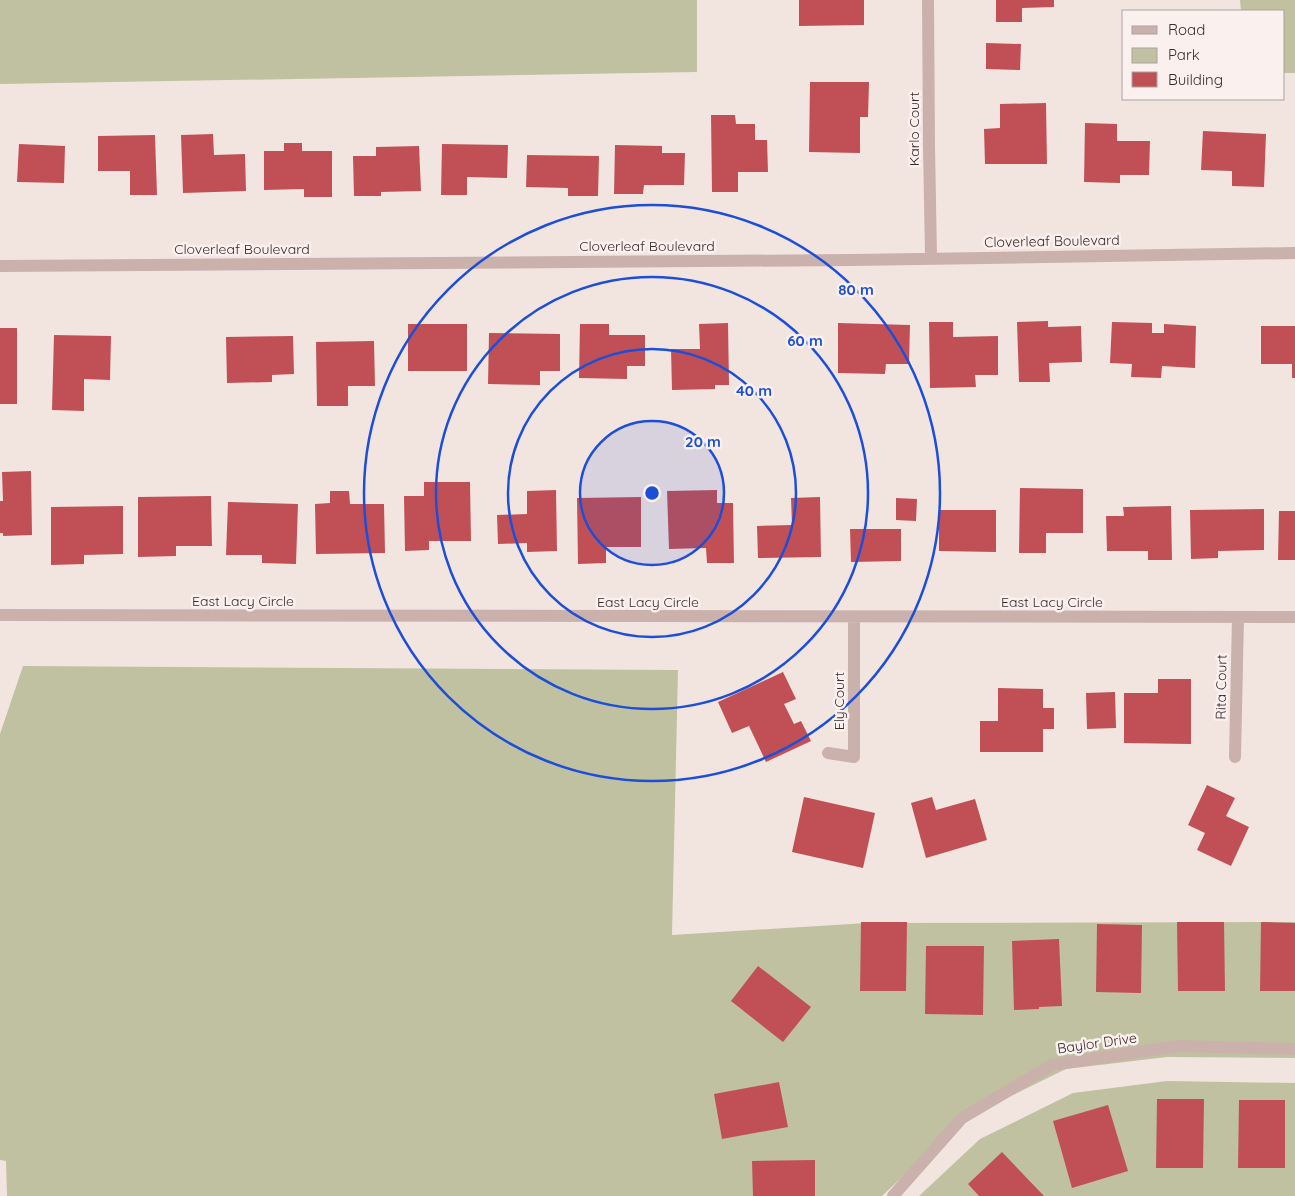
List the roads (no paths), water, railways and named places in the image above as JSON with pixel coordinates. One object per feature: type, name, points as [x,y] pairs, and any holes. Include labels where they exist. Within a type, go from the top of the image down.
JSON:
[{"type":"street","name":"Karlo Court","points":[[928,0],[931,257]]},
{"type":"street","name":"Cloverleaf Boulevard","points":[[0,266],[842,260],[931,257],[1295,253]]},
{"type":"street","name":"East Lacy Circle","points":[[0,615],[1295,618]]},
{"type":"street","name":"Ely Court","points":[[828,753],[854,757],[854,618]]},
{"type":"street","name":"Rita Court","points":[[1235,757],[1238,618]]},
{"type":"street","name":"Baylor Drive","points":[[893,1196],[962,1118],[1052,1064],[1179,1046],[1295,1049]]}]
